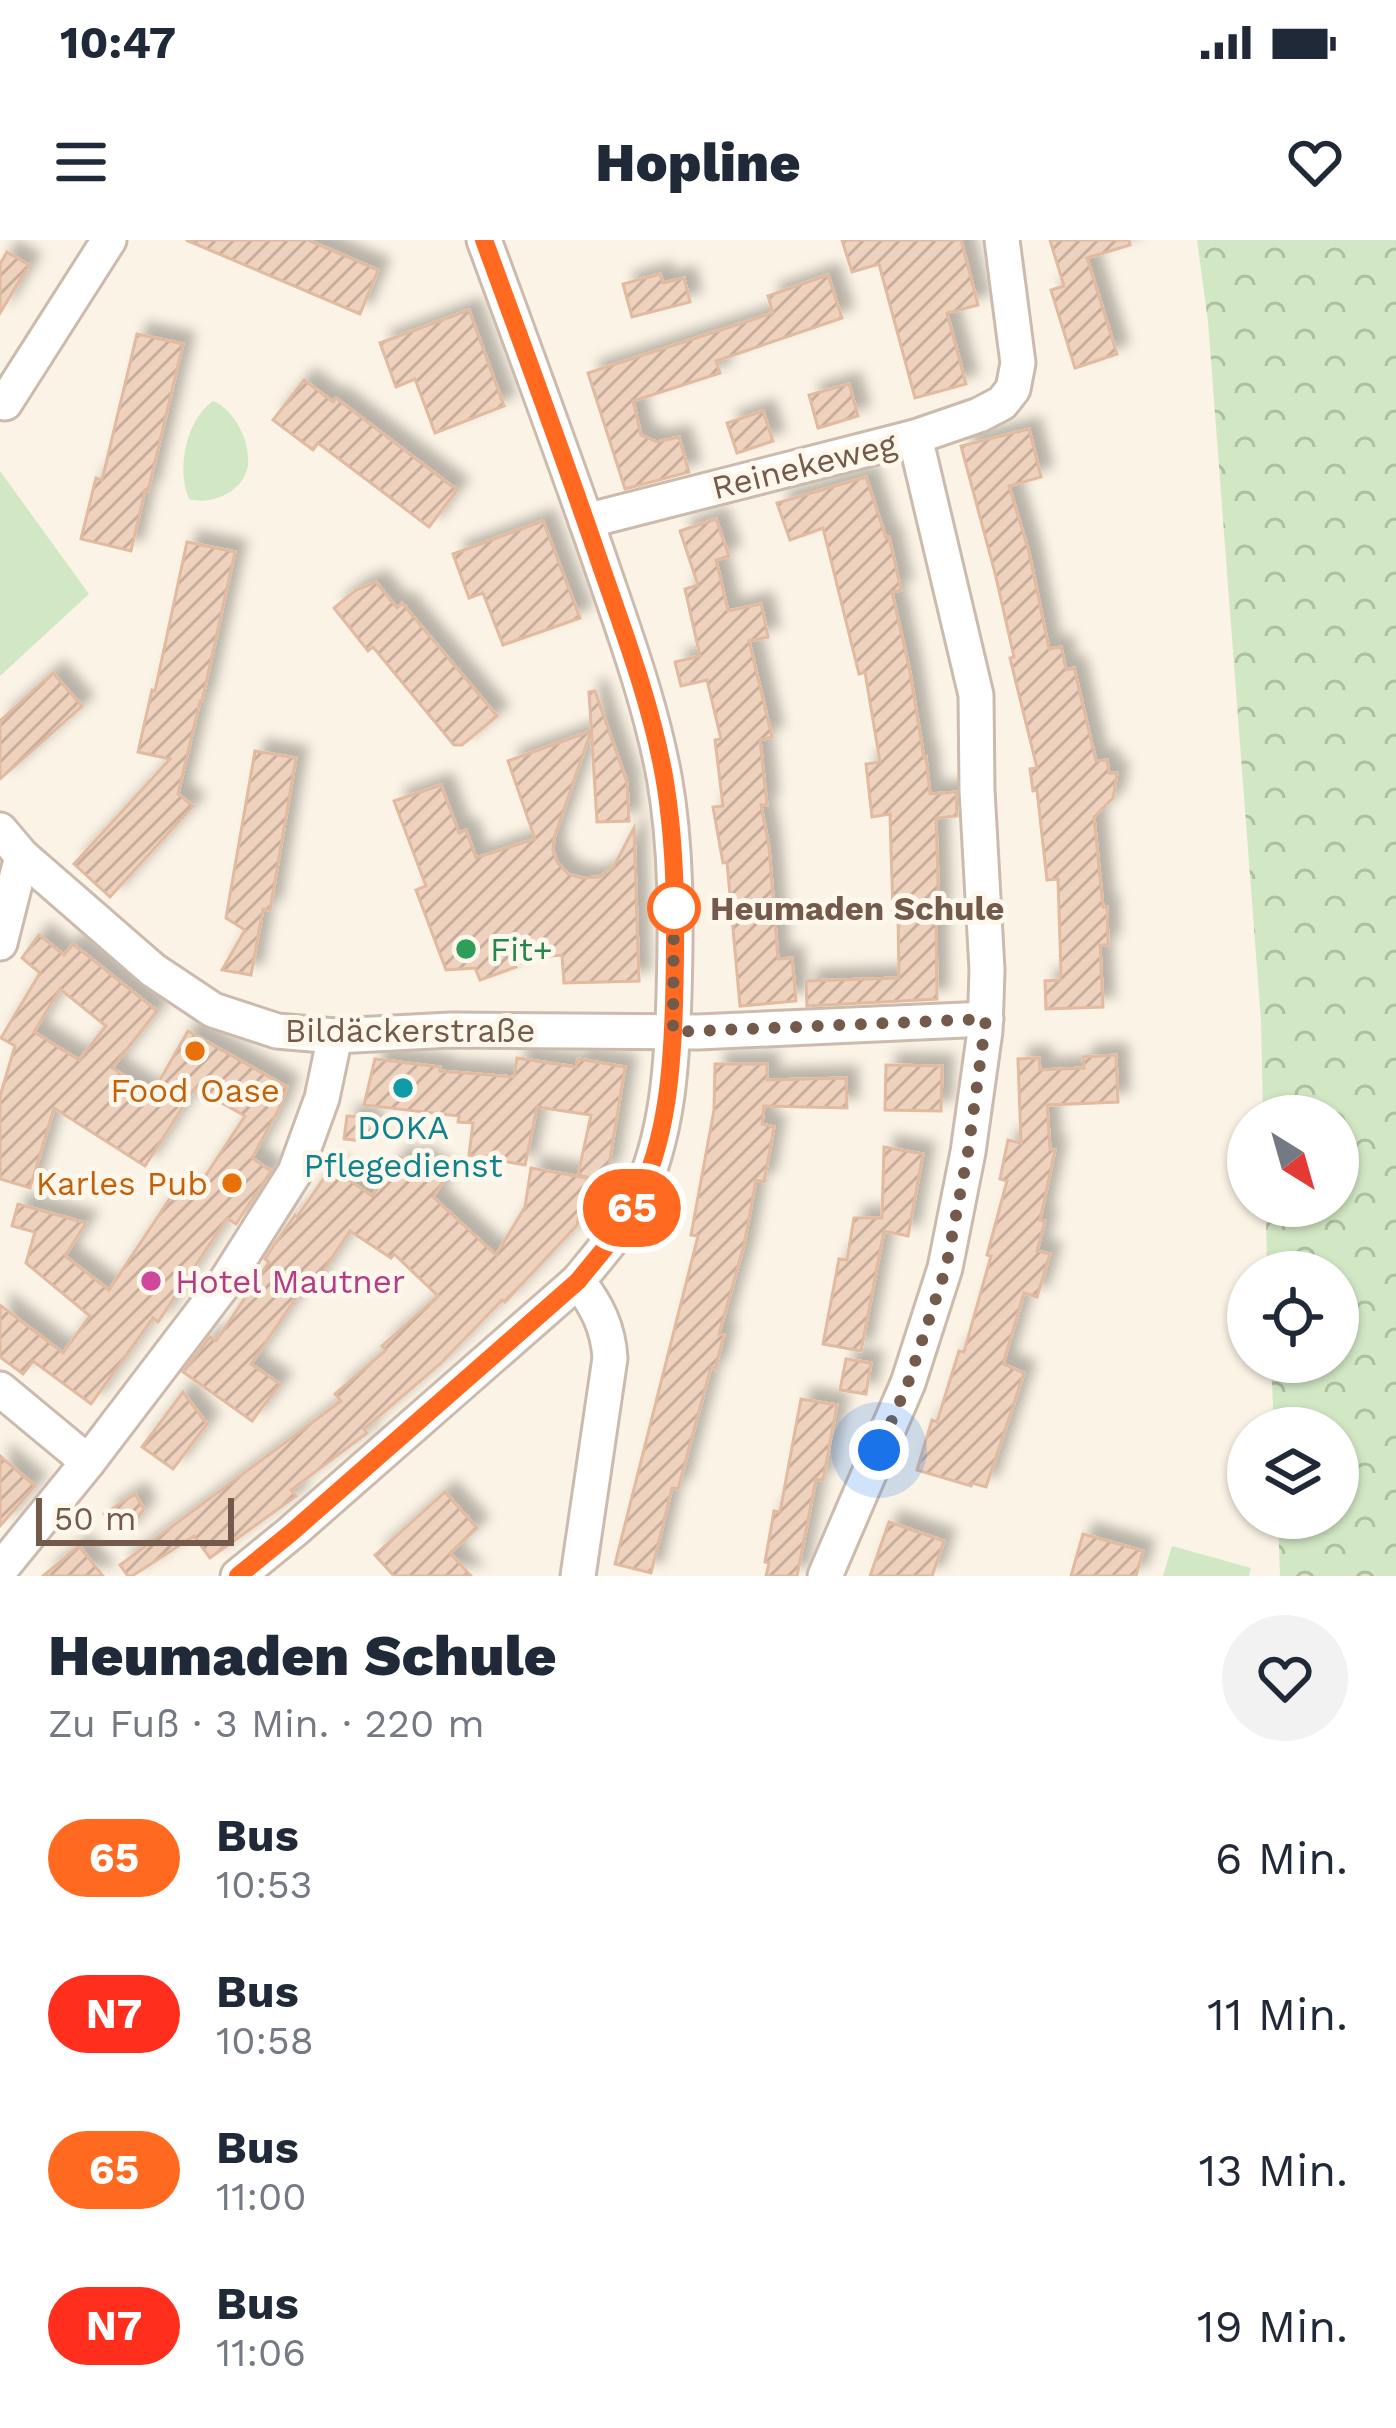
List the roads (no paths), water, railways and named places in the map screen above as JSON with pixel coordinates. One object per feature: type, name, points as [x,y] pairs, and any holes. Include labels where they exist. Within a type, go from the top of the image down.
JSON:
[{"type":"street","points":[[5,403],[109,240]]},
{"type":"street","points":[[238,1576],[578,1281],[637,1200],[665,1110],[673,1032],[674,866],[653,725],[621,619],[484,240]]},
{"type":"street","name":"Reinekeweg","points":[[586,521],[915,437],[980,416],[1002,403],[1013,389],[1018,363],[1002,240]]},
{"type":"street","points":[[825,1576],[908,1383],[946,1268],[986,1019],[976,695],[915,437]]},
{"type":"street","name":"Bildäckerstraße","points":[[0,830],[22,856],[153,970],[213,1010],[277,1031],[335,1036],[451,1030],[673,1032],[986,1019]]},
{"type":"street","points":[[0,943],[22,856]]},
{"type":"street","points":[[0,1570],[226,1281],[295,1172],[322,1098],[335,1036]]},
{"type":"street","points":[[578,1281],[597,1305],[610,1358],[578,1576]]},
{"type":"street","points":[[0,1389],[88,1462]]},
{"type":"place","name":"Heumaden Schule","points":[[674,908]]},
{"type":"place","name":"Fit+","points":[[466,949]]},
{"type":"place","name":"Food Oase","points":[[195,1051]]},
{"type":"place","name":"DOKA Pflegedienst","points":[[403,1088]]},
{"type":"place","name":"Karles Pub","points":[[232,1183]]},
{"type":"place","name":"Hotel Mautner","points":[[151,1281]]}]
